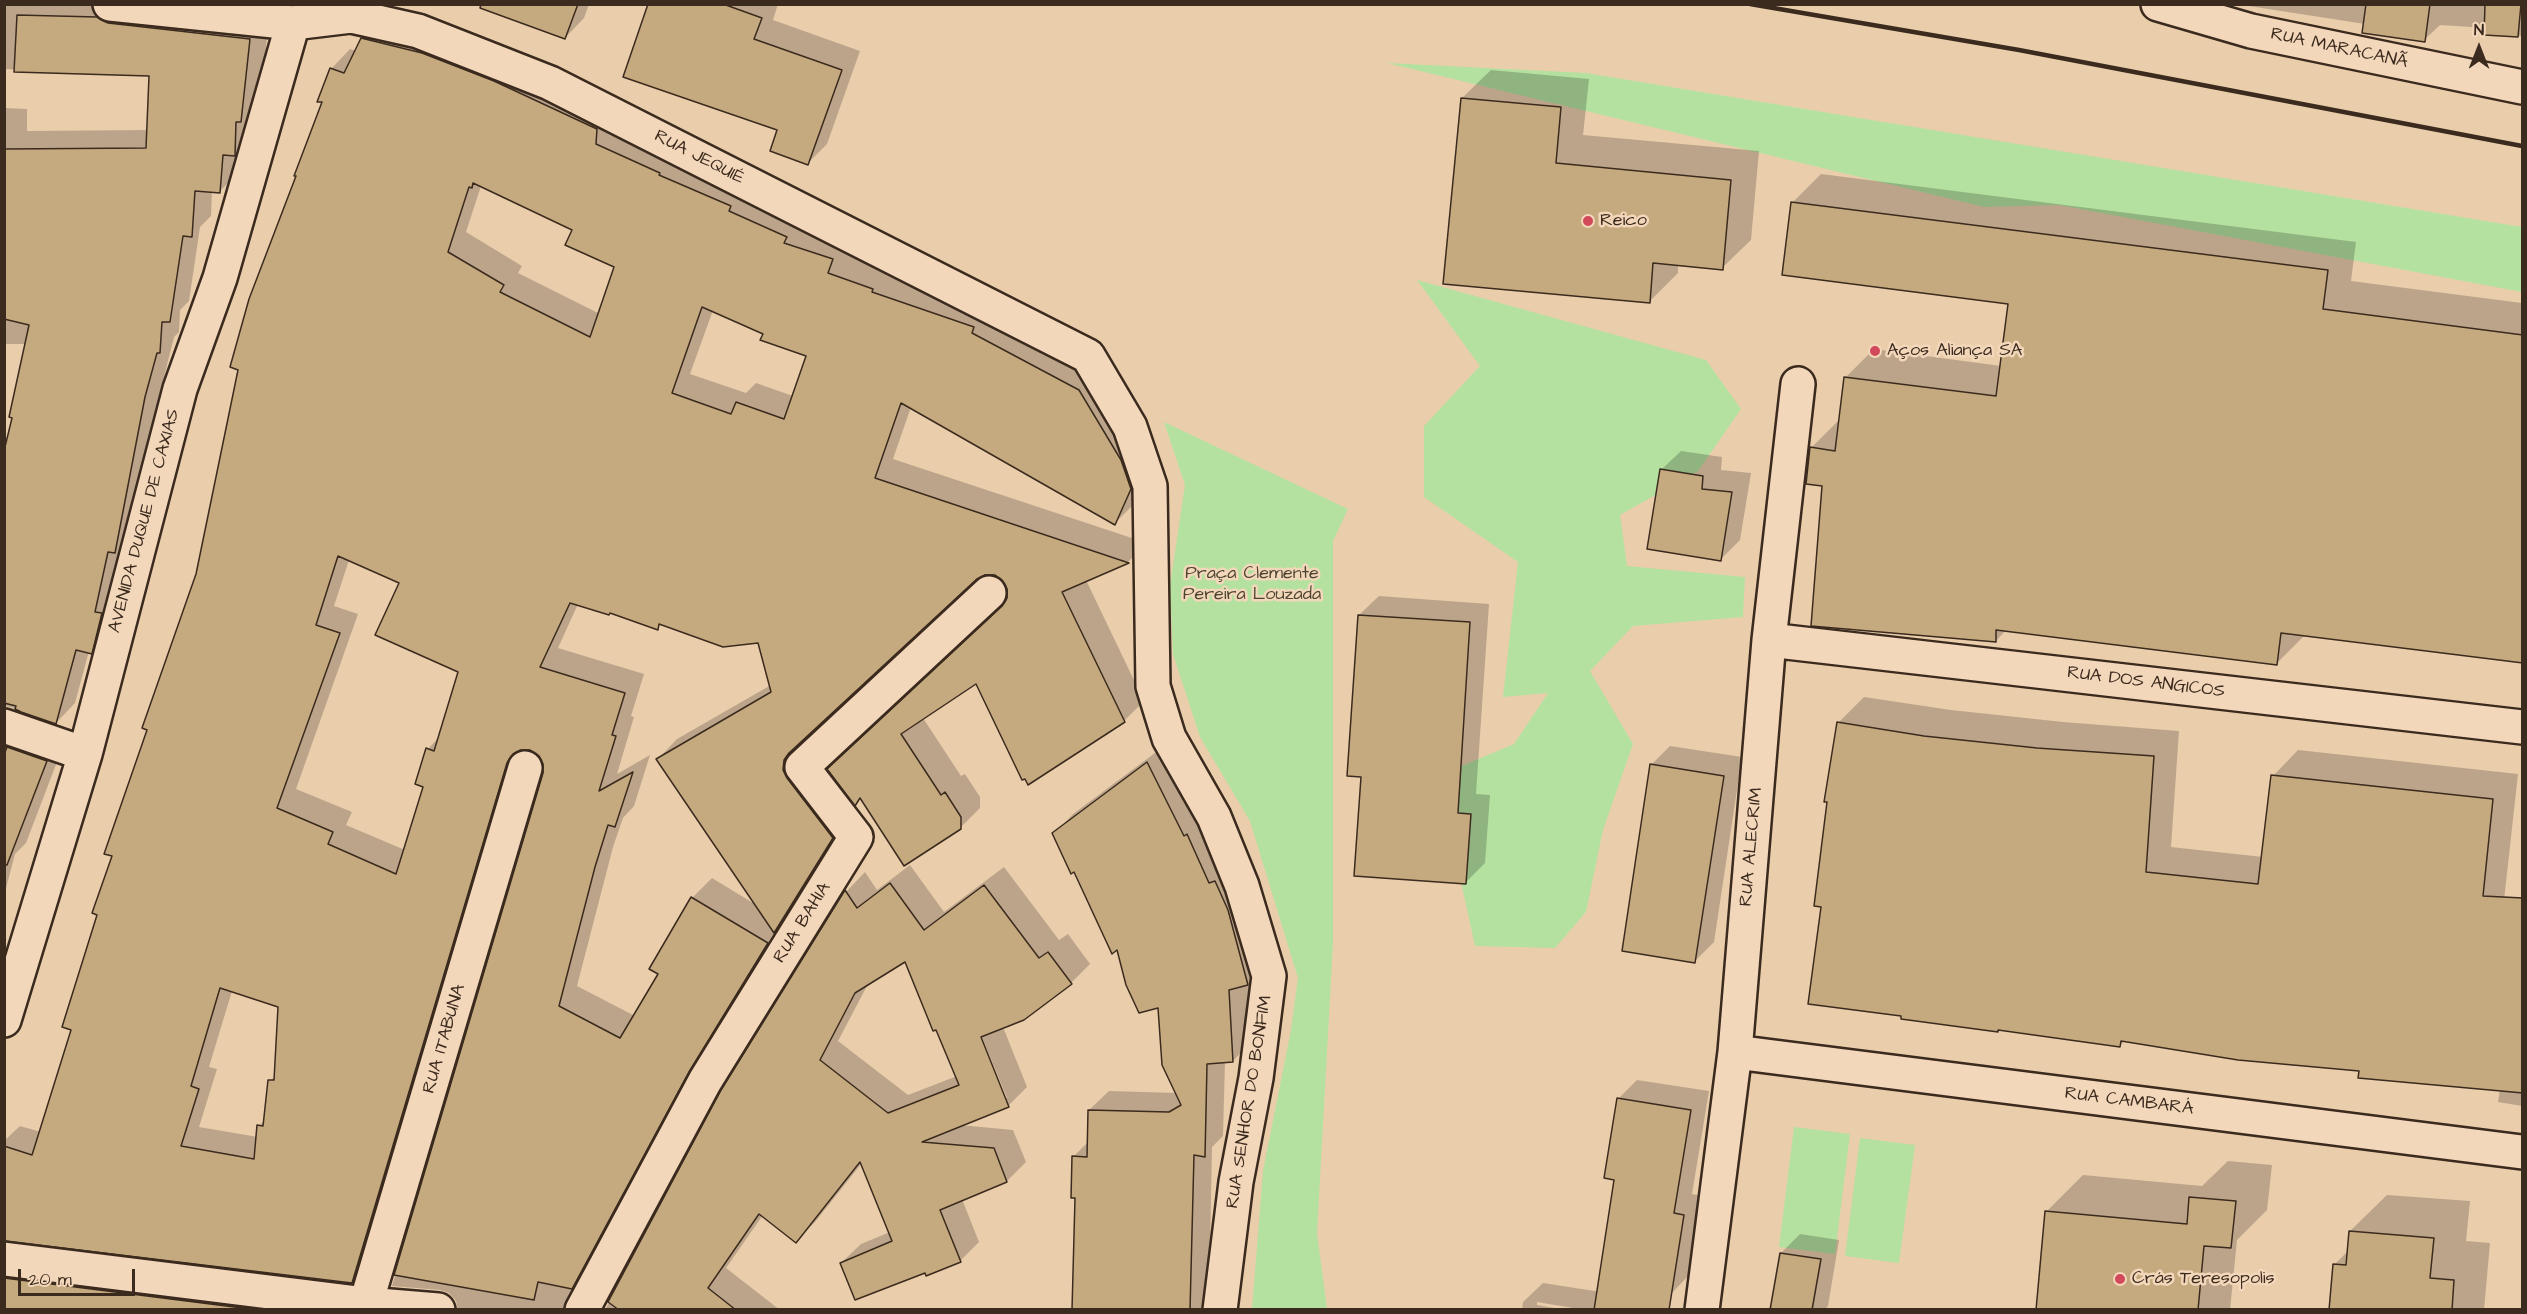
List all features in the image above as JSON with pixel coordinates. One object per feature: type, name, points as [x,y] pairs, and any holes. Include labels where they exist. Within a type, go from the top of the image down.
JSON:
[{"type":"street","name":"RUA JEQUIÉ","points":[[110,4],[292,23],[351,16],[418,31],[550,83],[1088,356]]},
{"type":"street","name":"RUA MARACANÃ","points":[[2158,4],[2251,31],[2523,87]]},
{"type":"street","name":"AVENIDA DUQUE DE CAXIAS","points":[[4,1020],[85,754],[180,389],[220,278],[292,23]]},
{"type":"street","name":"RUA SENHOR DO BONFIM","points":[[1088,356],[1130,427],[1150,486],[1153,686],[1168,738],[1214,817],[1242,886],[1269,976],[1257,1078],[1236,1182],[1220,1310]]},
{"type":"street","name":"RUA ALECRIM","points":[[1702,1310],[1735,1052],[1769,640],[1798,384]]},
{"type":"street","name":"RUA BAHIA","points":[[582,1310],[705,1082],[856,837],[802,767],[989,593]]},
{"type":"street","name":"RUA DOS ANGICOS","points":[[1769,640],[2523,727]]},
{"type":"street","points":[[4,726],[85,754]]},
{"type":"street","name":"RUA ITABUNA","points":[[365,1306],[525,768]]},
{"type":"street","name":"RUA CAMBARÁ","points":[[1735,1052],[2523,1152]]},
{"type":"street","points":[[4,1259],[365,1306],[438,1310]]},
{"type":"green space","points":[[1387,63],[1586,73],[2522,227],[2522,292],[2059,205],[1984,207]]},
{"type":"green space","points":[[1417,280],[1706,360],[1741,409],[1698,471],[1620,515],[1627,566],[1745,577],[1743,617],[1633,626],[1590,671],[1633,744],[1603,830],[1586,912],[1555,948],[1475,946],[1460,877],[1393,795],[1514,744],[1548,693],[1503,697],[1518,562],[1424,497],[1424,426],[1480,366]]},
{"type":"green space","name":"Praça Clemente Pereira Louzada","points":[[1164,422],[1348,509],[1333,541],[1333,943],[1317,1233],[1327,1309],[1252,1309],[1263,1171],[1291,1030],[1298,978],[1250,821],[1200,737],[1173,654],[1170,586],[1185,485]]},
{"type":"green space","points":[[1794,1127],[1850,1134],[1835,1254],[1779,1247]]},
{"type":"green space","points":[[1860,1138],[1915,1145],[1899,1263],[1845,1256]]},
{"type":"building","points":[[481,4],[578,4],[565,39],[480,8]]},
{"type":"building","points":[[648,4],[723,4],[762,18],[754,39],[842,70],[808,165],[770,151],[777,130],[623,77]]},
{"type":"building","points":[[2366,4],[2430,4],[2425,42],[2362,33]]},
{"type":"building","points":[[2485,4],[2521,4],[2518,37],[2484,35]]},
{"type":"building","points":[[17,15],[97,17],[108,23],[250,39],[241,122],[236,122],[235,156],[223,155],[220,193],[195,191],[192,237],[183,236],[170,322],[162,322],[160,353],[157,353],[145,397],[115,553],[108,552],[95,612],[102,613],[92,654],[76,650],[56,724],[21,712],[15,709],[16,706],[4,703],[4,451],[29,325],[4,319],[4,149],[146,148],[149,76],[14,72]]},
{"type":"building","points":[[361,38],[422,53],[494,81],[597,129],[596,144],[660,173],[659,175],[731,206],[729,211],[787,237],[784,243],[833,259],[828,273],[873,289],[872,292],[974,327],[972,333],[1079,390],[1121,460],[1131,489],[1115,525],[901,403],[875,478],[1129,563],[1062,592],[1125,722],[1028,785],[1025,779],[1022,780],[976,684],[901,734],[941,795],[945,792],[961,817],[961,829],[904,866],[860,798],[855,806],[827,769],[1002,606],[1007,598],[1007,589],[1002,580],[995,575],[985,575],[977,579],[784,760],[783,770],[787,778],[833,838],[774,933],[656,759],[771,692],[758,643],[723,647],[659,624],[658,630],[610,613],[609,615],[570,603],[540,667],[625,693],[612,735],[616,736],[599,791],[633,772],[615,827],[608,825],[559,1006],[620,1038],[658,974],[649,969],[691,897],[768,943],[689,1072],[572,1289],[538,1282],[534,1300],[394,1275],[543,773],[543,764],[539,756],[530,750],[521,750],[513,754],[507,763],[352,1283],[4,1241],[4,1146],[32,1155],[71,1030],[62,1027],[97,915],[92,913],[112,856],[104,854],[147,730],[142,728],[196,574],[238,370],[230,367],[249,299],[322,102],[317,102],[330,68],[344,73]],"holes":[[[473,183],[572,230],[565,245],[614,267],[590,337],[500,292],[504,285],[448,252],[469,187],[472,188]],[[702,307],[763,334],[760,340],[806,356],[784,419],[736,402],[731,414],[672,393]],[[338,556],[399,583],[375,635],[458,672],[434,751],[426,748],[415,784],[423,787],[396,874],[328,844],[333,832],[277,808],[340,633],[316,625]],[[220,988],[278,1007],[274,1080],[268,1080],[263,1126],[257,1125],[254,1159],[181,1146],[199,1089],[191,1086]]]},
{"type":"building","name":"Reico","points":[[1461,98],[1561,107],[1556,163],[1731,180],[1723,270],[1653,263],[1650,303],[1443,284]]},
{"type":"building","points":[[1791,202],[2328,270],[2323,309],[2523,335],[2523,663],[2281,633],[2277,665],[1996,630],[1996,642],[1811,626],[1822,486],[1806,484],[1810,447],[1835,451],[1844,377],[1996,396],[2008,304],[1782,275]]},
{"type":"building","points":[[1660,469],[1703,476],[1702,489],[1732,492],[1721,561],[1647,549]]},
{"type":"building","points":[[1358,615],[1470,622],[1458,813],[1471,814],[1466,884],[1354,876],[1361,777],[1347,776]]},
{"type":"building","points":[[1837,722],[1924,736],[2037,748],[2154,756],[2146,872],[2258,884],[2271,775],[2493,799],[2483,896],[2523,898],[2523,1093],[2358,1078],[2359,1071],[2238,1060],[2121,1041],[2120,1047],[1901,1019],[1901,1016],[1808,1004],[1821,907],[1814,906],[1827,802],[1824,802]]},
{"type":"building","points":[[7,747],[47,761],[7,865],[4,864],[4,755]]},
{"type":"building","points":[[1147,762],[1184,836],[1187,834],[1209,883],[1215,881],[1228,910],[1248,985],[1229,990],[1233,1062],[1207,1064],[1205,1157],[1194,1155],[1190,1310],[1072,1310],[1075,1198],[1071,1198],[1072,1156],[1087,1157],[1088,1110],[1169,1112],[1181,1105],[1162,1065],[1158,1008],[1139,1013],[1126,985],[1117,950],[1112,954],[1074,872],[1071,874],[1052,833]]},
{"type":"building","points":[[1650,764],[1724,776],[1695,963],[1622,951]]},
{"type":"building","points":[[890,883],[924,930],[984,885],[1039,958],[1048,952],[1072,984],[1024,1020],[981,1037],[1009,1107],[922,1142],[994,1148],[1007,1182],[940,1210],[961,1262],[855,1300],[840,1263],[892,1241],[860,1162],[796,1243],[759,1214],[708,1288],[736,1310],[619,1310],[608,1302],[721,1090],[845,890],[857,908]],"holes":[[[905,962],[933,1031],[936,1030],[959,1085],[888,1113],[820,1060],[855,993]]]},
{"type":"building","points":[[1617,1098],[1691,1110],[1674,1213],[1684,1215],[1669,1310],[1594,1310],[1614,1180],[1604,1178]]},
{"type":"building","name":"Crás Teresopolis","points":[[2189,1197],[2236,1201],[2231,1248],[2204,1246],[2198,1310],[2036,1310],[2045,1211],[2187,1224]]},
{"type":"building","points":[[2349,1231],[2434,1238],[2430,1278],[2454,1280],[2452,1310],[2329,1310],[2333,1264],[2346,1265]]},
{"type":"building","points":[[1780,1253],[1821,1259],[1812,1310],[1770,1310]]},
{"type":"building","points":[[4,1278],[258,1310],[4,1310]]},
{"type":"railway","points":[[1750,4],[2019,50],[2522,146]]},
{"type":"place","name":"Reico","points":[[1588,221]]},
{"type":"place","name":"Aços Aliança SA","points":[[1875,351]]},
{"type":"place","name":"Crás Teresopolis","points":[[2120,1279]]}]
